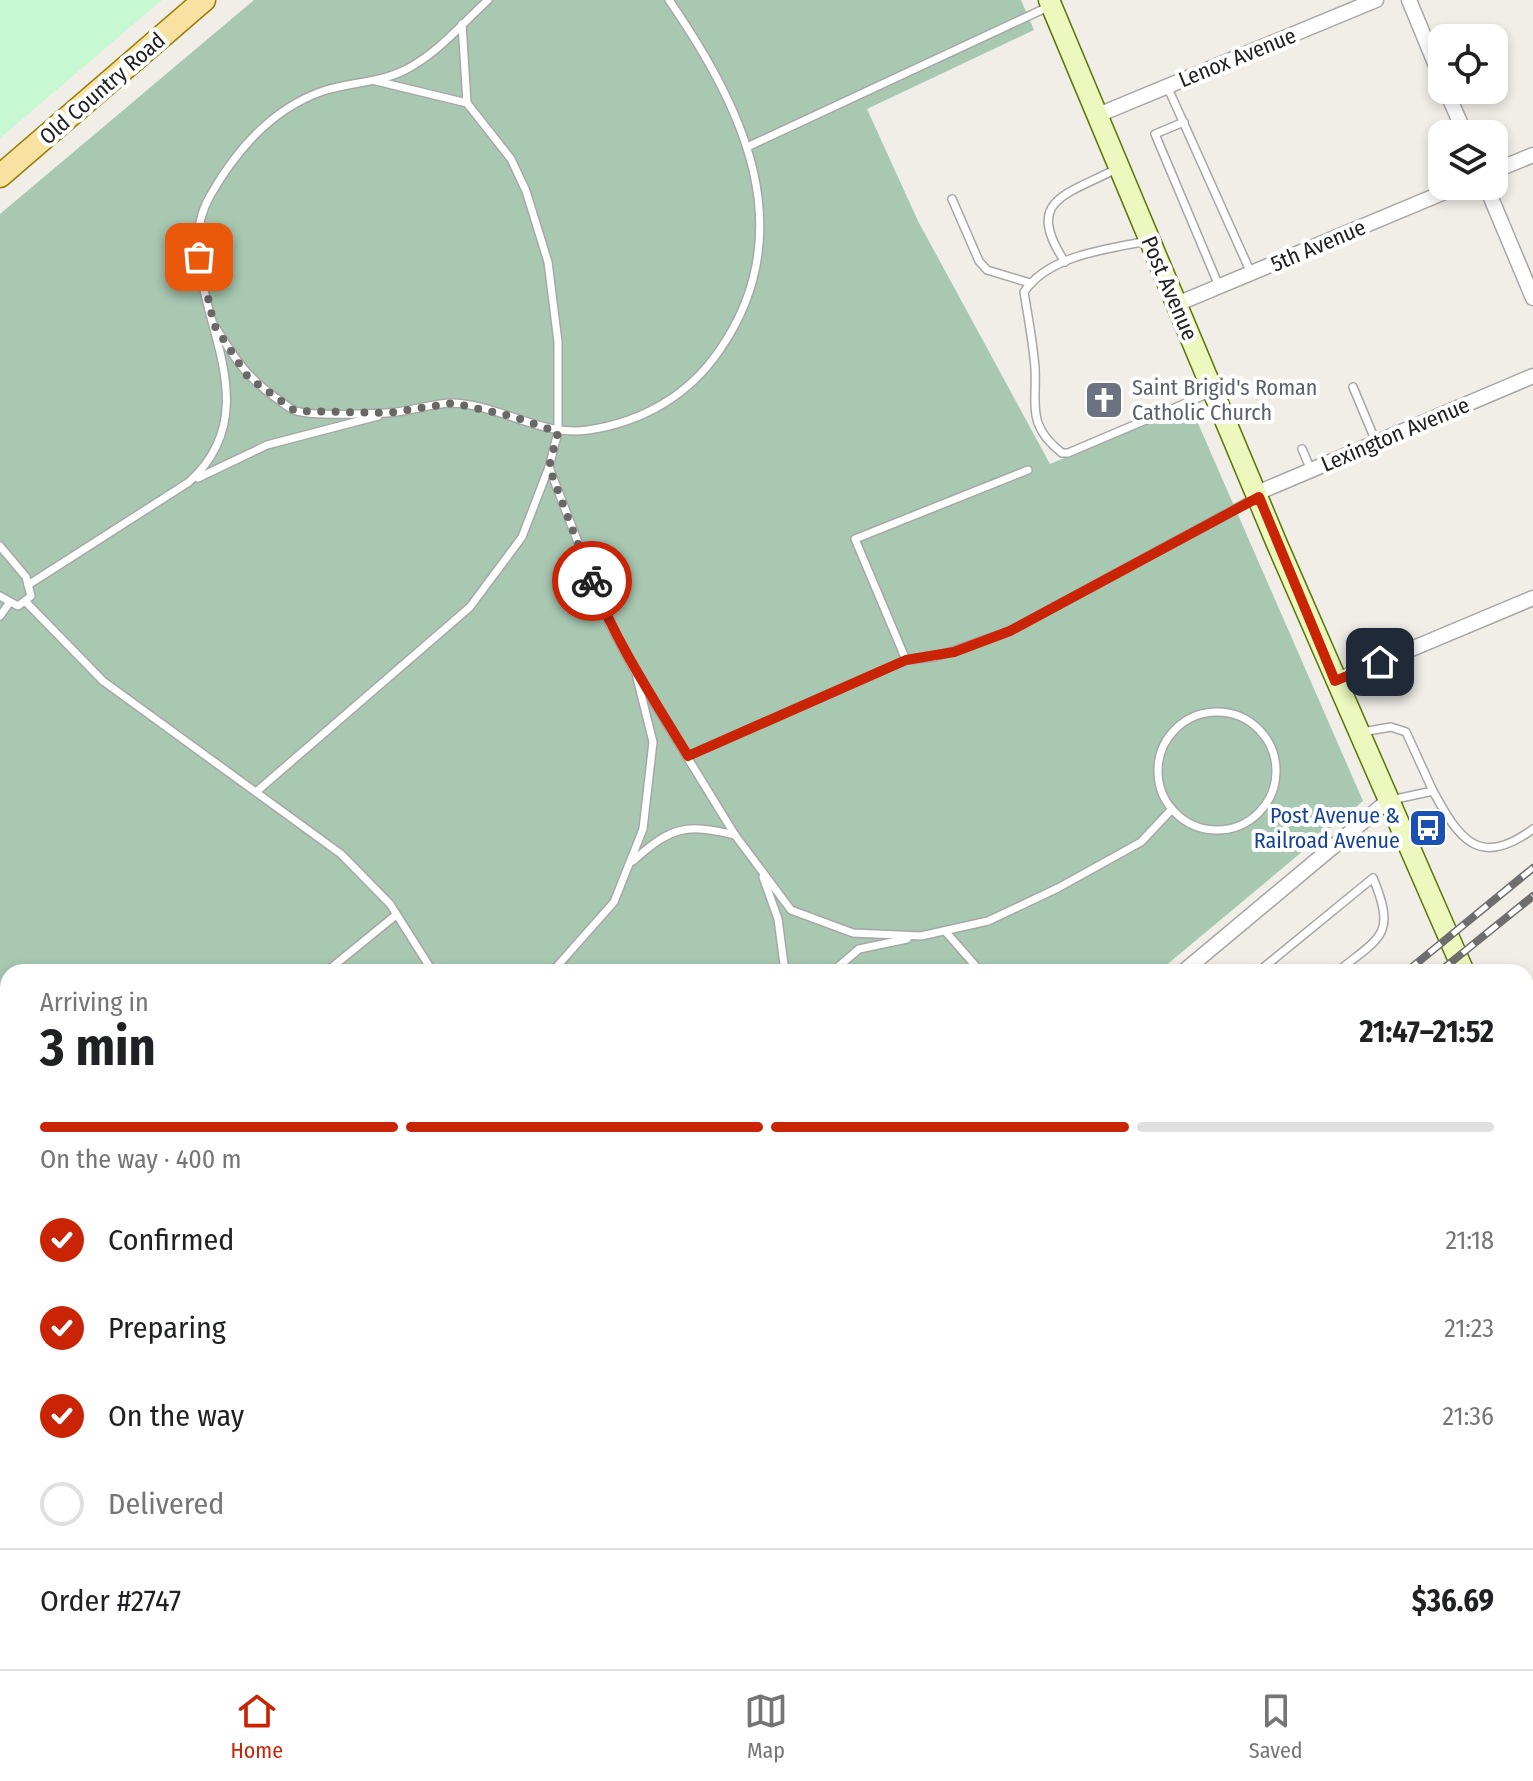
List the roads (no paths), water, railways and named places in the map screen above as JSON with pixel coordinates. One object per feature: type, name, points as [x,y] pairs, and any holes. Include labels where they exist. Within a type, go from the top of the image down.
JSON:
[{"type":"main road","name":"Old Country Road","points":[[0,176],[204,0]]},
{"type":"main road","name":"Post Avenue","points":[[1050,3],[1335,681],[1461,964]]},
{"type":"street","name":"Lenox Avenue","points":[[1098,115],[1376,0]]},
{"type":"street","points":[[1409,0],[1428,46]]},
{"type":"street","points":[[1508,165],[1533,155]]},
{"type":"street","name":"5th Avenue","points":[[1177,304],[1428,199]]},
{"type":"street","points":[[1492,200],[1533,298]]},
{"type":"street","name":"Lexington Avenue","points":[[1258,495],[1533,376]]},
{"type":"street","points":[[1335,681],[1533,598]]},
{"type":"street","points":[[1193,964],[1389,800]]},
{"type":"lane","points":[[189,482],[207,466],[220,434],[228,397],[196,237],[207,200],[232,159],[256,131],[300,102],[322,92],[412,66],[488,0]]},
{"type":"lane","points":[[28,585],[189,482],[267,445],[388,413],[453,403],[511,416],[558,432],[621,423],[674,398],[704,371],[738,324],[750,299],[761,249],[761,219],[747,147],[714,76],[669,0]]},
{"type":"lane","points":[[747,147],[1050,3]]},
{"type":"lane","points":[[256,792],[470,607],[522,537],[549,467],[558,432],[558,342],[548,262],[526,191],[511,159],[467,103],[462,24]]},
{"type":"lane","points":[[372,80],[467,103]]},
{"type":"lane","points":[[1167,86],[1251,273]]},
{"type":"lane","points":[[1184,122],[1155,134],[1219,286]]},
{"type":"lane","points":[[1065,262],[1047,233],[1045,219],[1050,208],[1073,191],[1120,167]]},
{"type":"lane","points":[[952,199],[979,261],[987,270],[1030,283]]},
{"type":"lane","points":[[1150,240],[1065,262],[1030,283],[1024,292],[1035,368],[1033,410],[1049,442],[1062,453],[1214,391]]},
{"type":"lane","points":[[214,325],[248,377],[295,411],[388,413]]},
{"type":"lane","points":[[1353,387],[1376,442]]},
{"type":"lane","points":[[1302,449],[1311,470]]},
{"type":"lane","points":[[549,467],[609,623],[635,672],[735,835],[791,910],[853,933],[921,936]]},
{"type":"lane","points":[[906,660],[855,539],[1028,470]]},
{"type":"lane","points":[[688,756],[906,660],[954,652],[1010,631],[1258,495]]},
{"type":"lane","points":[[0,546],[28,585],[31,596],[18,606],[0,596]]},
{"type":"lane","points":[[25,601],[103,681],[341,854],[396,915],[428,964]]},
{"type":"lane","points":[[0,616],[10,602]]},
{"type":"lane","points":[[559,964],[614,902],[643,829],[653,742],[635,672]]},
{"type":"lane","points":[[1223,712],[1242,717],[1258,728],[1270,744],[1276,762],[1275,781],[1269,799],[1257,814],[1241,825],[1223,829],[1204,828],[1186,821],[1172,809],[1162,792],[1158,772],[1161,753],[1177,728],[1203,713],[1223,712]]},
{"type":"lane","points":[[1359,733],[1391,727],[1406,732],[1452,827],[1472,844],[1487,848],[1502,847],[1533,829]]},
{"type":"lane","points":[[1389,800],[1433,791]]},
{"type":"lane","points":[[841,964],[859,949],[988,921],[1058,888],[1141,842],[1172,809]]},
{"type":"lane","points":[[629,864],[662,835],[704,828],[735,835]]},
{"type":"lane","points":[[760,866],[778,919],[784,964]]},
{"type":"lane","points":[[1268,964],[1373,878],[1386,911],[1380,936],[1347,964]]},
{"type":"lane","points":[[336,964],[396,915]]},
{"type":"lane","points":[[945,931],[974,964]]},
{"type":"railway","points":[[1416,964],[1533,868]]},
{"type":"railway","points":[[1449,964],[1533,896]]},
{"type":"place","name":"Saint Brigid's Roman Catholic Church","points":[[1104,400]]},
{"type":"place","name":"Post Avenue & Railroad Avenue","points":[[1428,828]]}]
